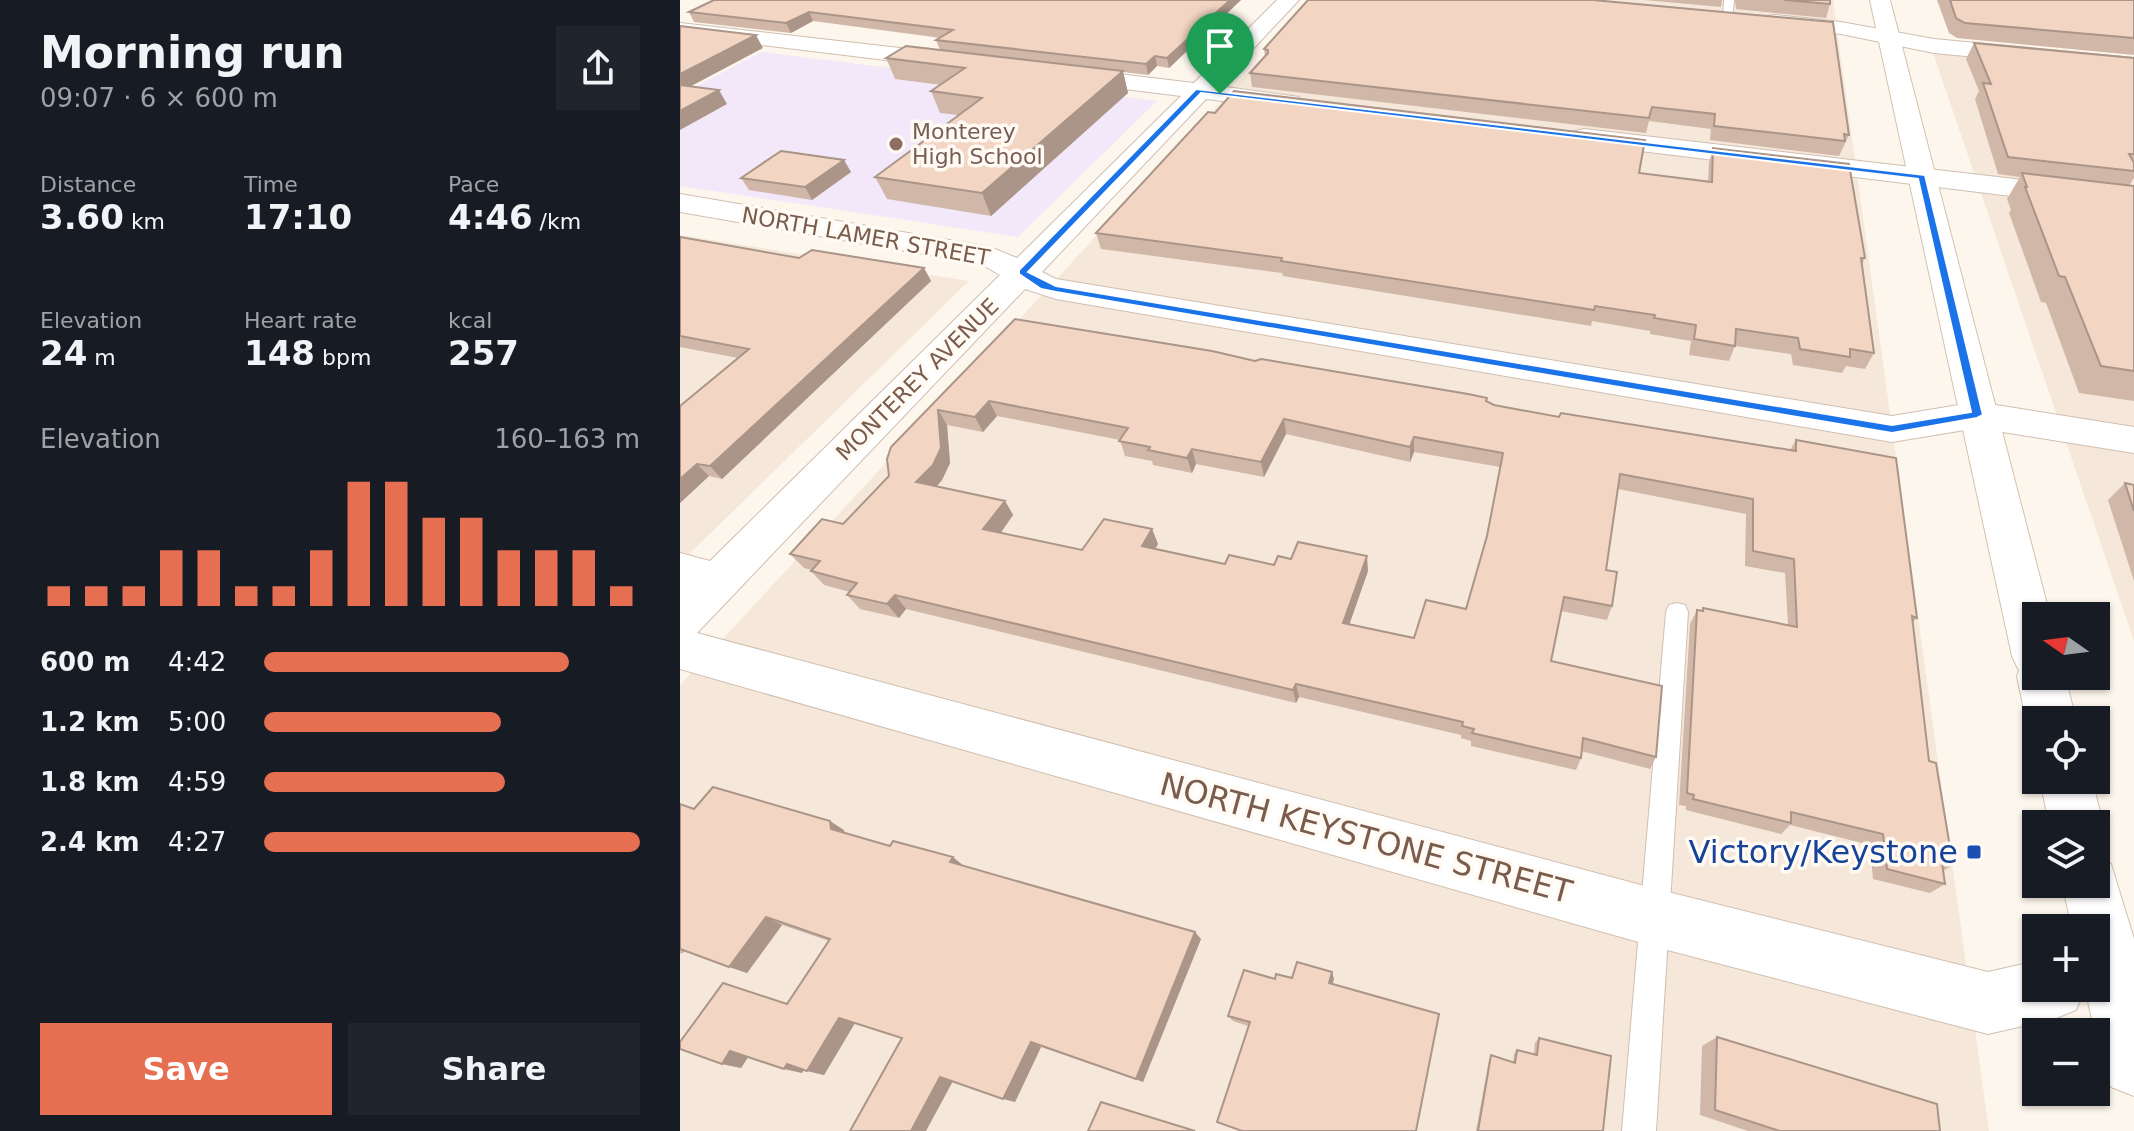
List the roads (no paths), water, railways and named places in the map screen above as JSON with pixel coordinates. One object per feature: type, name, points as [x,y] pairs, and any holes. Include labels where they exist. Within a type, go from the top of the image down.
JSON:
[{"type":"street","name":"MONTEREY AVENUE","points":[[680,621],[700,576],[1023,272],[1289,0]]},
{"type":"street","points":[[1880,0],[2023,602]]},
{"type":"street","points":[[1723,11],[1841,28],[1934,46],[2134,65]]},
{"type":"street","points":[[680,29],[975,64]]},
{"type":"street","points":[[1037,71],[1314,105]]},
{"type":"street","points":[[1565,135],[2134,202]]},
{"type":"street","name":"NORTH LAMER STREET","points":[[680,203],[990,256],[1045,287],[1892,429],[1977,415],[2134,440]]},
{"type":"street","name":"NORTH KEYSTONE STREET","points":[[680,649],[1656,918],[1988,1003],[2022,995]]},
{"type":"street","points":[[2109,1002],[2134,1064]]},
{"type":"lane","points":[[1639,1131],[1677,612]]},
{"type":"place","name":"Monterey High School","points":[[896,144]]},
{"type":"place","name":"Victory/Keystone","points":[[1974,852]]}]
